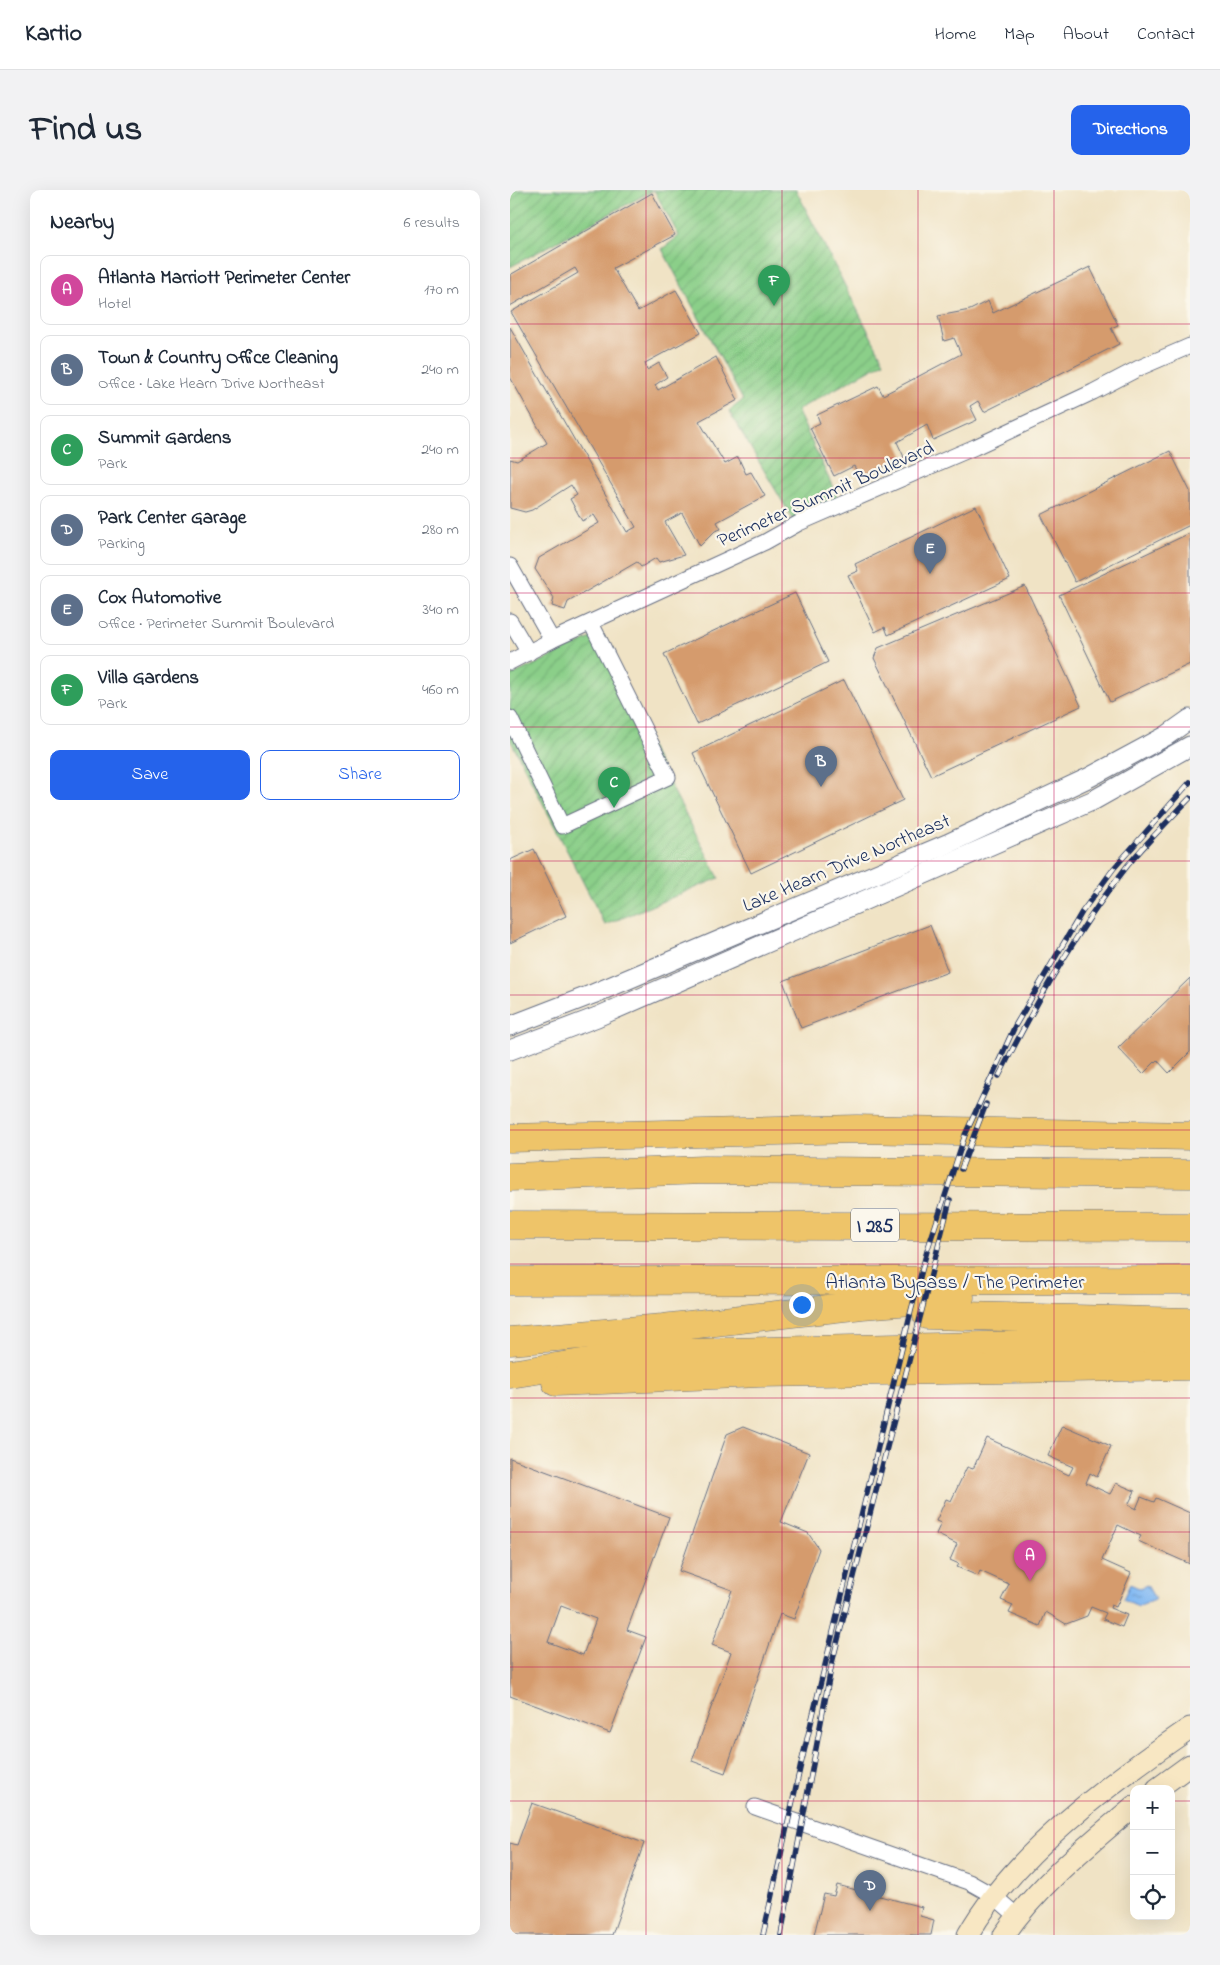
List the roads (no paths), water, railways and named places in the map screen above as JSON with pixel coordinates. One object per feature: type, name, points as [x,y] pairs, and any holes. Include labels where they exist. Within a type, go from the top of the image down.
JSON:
[{"type":"highway","points":[[510,1138],[857,1129],[1190,1136]]},
{"type":"highway","points":[[660,1133],[1190,1154]]},
{"type":"highway","points":[[510,1177],[705,1170],[1190,1174]]},
{"type":"highway","name":"I 285","points":[[510,1225],[1190,1227]]},
{"type":"highway","name":"Atlanta Bypass / The Perimeter","points":[[510,1281],[1190,1280]]},
{"type":"highway","points":[[510,1341],[663,1328],[798,1312],[1033,1292],[1070,1281]]},
{"type":"highway","points":[[798,1312],[1190,1322]]},
{"type":"highway","points":[[510,1374],[641,1354],[1190,1341]]},
{"type":"highway","points":[[510,1384],[759,1373],[1190,1366]]},
{"type":"main road","points":[[968,1935],[994,1896],[1018,1868],[1130,1769],[1190,1728]]},
{"type":"main road","points":[[1162,1785],[1190,1765]]},
{"type":"main road","points":[[1004,1935],[1017,1916],[1047,1884],[1130,1810]]},
{"type":"street","name":"Perimeter Summit Boulevard","points":[[510,662],[552,640],[765,542],[799,523],[974,448],[1190,346]]},
{"type":"street","points":[[510,566],[552,640]]},
{"type":"street","points":[[510,621],[529,652]]},
{"type":"street","points":[[510,718],[562,826],[668,777],[591,623]]},
{"type":"street","name":"Lake Hearn Drive Northeast","points":[[510,1026],[593,994],[947,844],[1090,777],[1166,736],[1190,719]]},
{"type":"street","points":[[510,1050],[597,1017],[1085,804],[1190,746]]},
{"type":"street","points":[[755,1807],[969,1882],[994,1896],[1017,1916]]},
{"type":"water","points":[[1130,1584],[1139,1588],[1147,1585],[1155,1599],[1138,1606],[1123,1599]]},
{"type":"railway","points":[[763,1935],[801,1764],[911,1311],[927,1251],[965,1135],[1015,1026],[1082,912],[1114,868],[1190,782]]},
{"type":"railway","points":[[999,1076],[1058,967],[1109,890],[1150,839],[1190,798]]},
{"type":"railway","points":[[961,1169],[986,1104]]},
{"type":"railway","points":[[781,1935],[832,1663],[950,1200]]},
{"type":"place","name":"Villa Gardens","points":[[774,306]]},
{"type":"place","name":"Cox Automotive","points":[[930,574]]},
{"type":"place","name":"Town & Country Office Cleaning","points":[[821,787]]},
{"type":"place","name":"Summit Gardens","points":[[614,808]]},
{"type":"place","name":"Atlanta Marriott Perimeter Center","points":[[1030,1581]]},
{"type":"place","name":"Park Center Garage","points":[[870,1911]]}]
